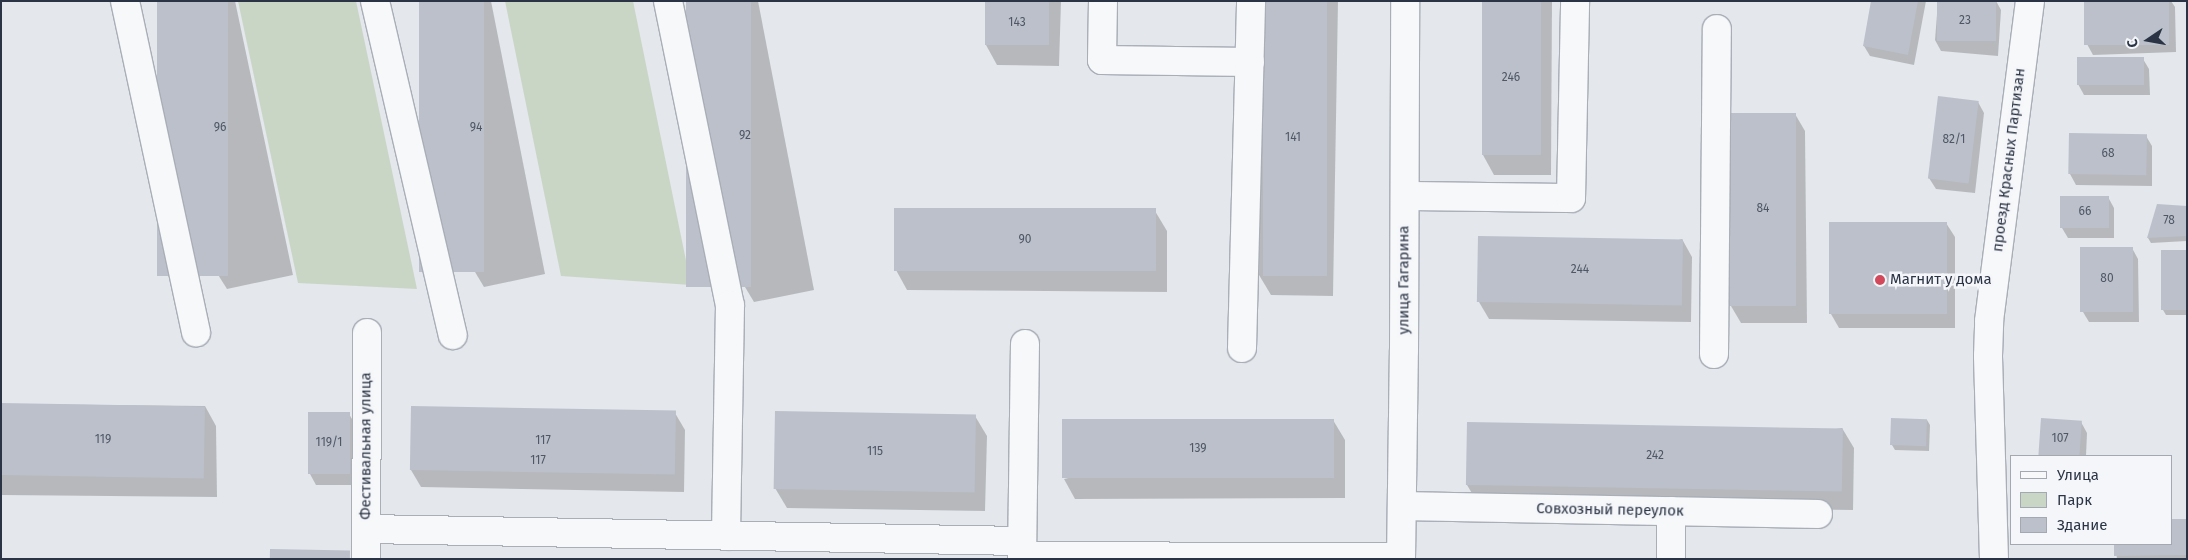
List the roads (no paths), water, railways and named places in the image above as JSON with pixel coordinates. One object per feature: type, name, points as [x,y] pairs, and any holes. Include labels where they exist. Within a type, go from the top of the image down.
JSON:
[{"type":"street","points":[[125,1],[196,332]]},
{"type":"street","points":[[375,1],[453,335]]},
{"type":"street","points":[[668,1],[730,305],[726,536]]},
{"type":"street","points":[[1104,1],[1102,60],[1250,62]]},
{"type":"street","points":[[1242,348],[1251,1]]},
{"type":"street","name":"улица Гагарина","points":[[1401,558],[1405,196],[1404,1]]},
{"type":"street","points":[[1405,196],[1572,198],[1575,1]]},
{"type":"street","name":"проезд Красных Партизан","points":[[1994,559],[1988,356],[1989,320],[2030,1]]},
{"type":"street","points":[[1714,354],[1717,29]]},
{"type":"street","name":"Фестивальная улица","points":[[366,559],[367,333]]},
{"type":"street","points":[[1025,344],[1022,556],[1401,558]]},
{"type":"street","name":"Совхозный переулок","points":[[1402,506],[1818,514]]},
{"type":"street","points":[[1671,511],[1671,559]]},
{"type":"street","points":[[366,529],[726,536],[976,550],[1022,541]]},
{"type":"place","name":"Магнит у дома","points":[[1880,280]]}]
